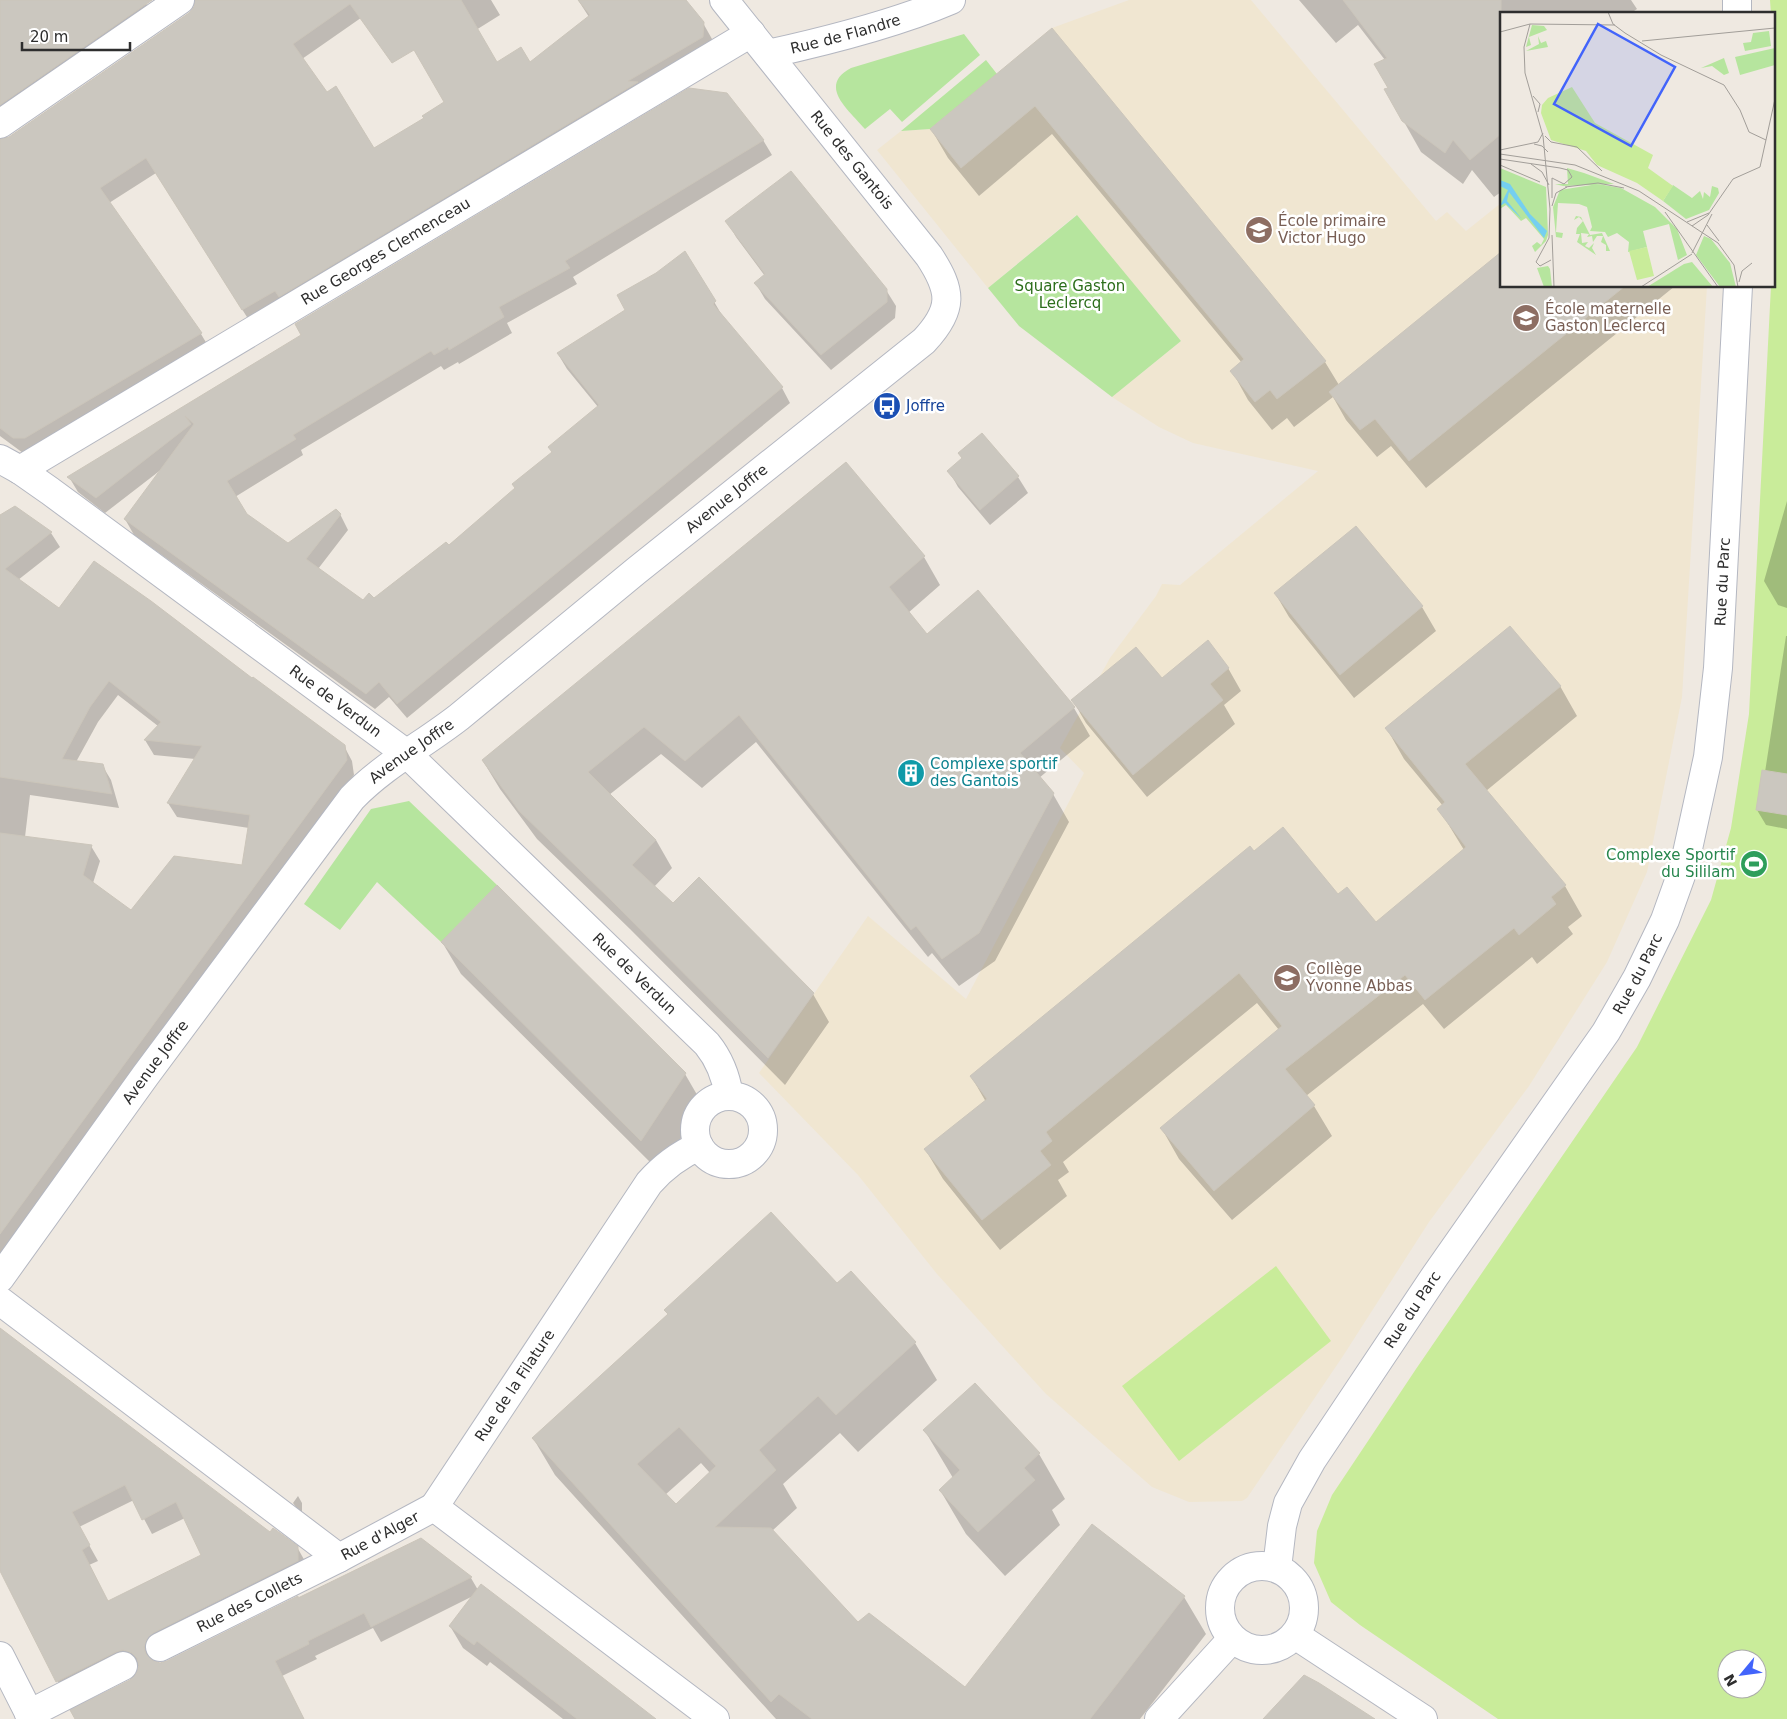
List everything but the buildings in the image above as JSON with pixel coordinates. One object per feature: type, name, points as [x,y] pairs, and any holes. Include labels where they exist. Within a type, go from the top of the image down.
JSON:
[{"type":"street","points":[[0,124],[180,0]]},
{"type":"street","name":"Rue des Gantois","points":[[724,0],[929,256],[944,280],[946,291],[944,312],[933,331]]},
{"type":"street","name":"Rue de Flandre","points":[[768,54],[902,18],[950,0]]},
{"type":"street","name":"Rue Georges Clemenceau","points":[[10,465],[751,33]]},
{"type":"street","name":"Rue du Parc","points":[[1277,1568],[1282,1526],[1288,1503],[1312,1460],[1435,1276],[1606,1032],[1637,978],[1666,920],[1684,867],[1708,757],[1718,668],[1738,288]]},
{"type":"street","name":"Avenue Joffre","points":[[0,1278],[145,1076],[352,798],[377,774],[459,717],[636,571],[924,341],[933,331]]},
{"type":"street","name":"Rue de Verdun","points":[[10,465],[407,754],[707,1044],[721,1064],[730,1096]]},
{"type":"street","points":[[723,1096],[730,1096],[746,1100],[758,1112],[764,1128],[756,1151],[743,1162],[726,1164],[710,1158],[699,1146],[696,1126],[700,1112],[710,1102],[723,1096]]},
{"type":"street","name":"Rue de la Filature","points":[[434,1507],[656,1175],[676,1158],[699,1146]]},
{"type":"street","name":"Rue d'Alger","points":[[0,1301],[339,1558],[434,1507],[715,1719]]},
{"type":"street","name":"Rue des Collets","points":[[160,1647],[339,1558]]},
{"type":"street","points":[[1263,1565],[1277,1568],[1288,1574],[1298,1585],[1303,1597],[1304,1611],[1301,1624],[1295,1635],[1284,1644],[1271,1650],[1257,1650],[1244,1647],[1232,1639],[1223,1627],[1219,1613],[1220,1598],[1226,1585],[1235,1574],[1248,1567],[1263,1565]]},
{"type":"street","points":[[1295,1635],[1423,1719]]},
{"type":"street","points":[[1159,1719],[1232,1639]]},
{"type":"street","points":[[0,1656],[30,1717],[123,1666]]},
{"type":"shaded area","name":"Collège Yvonne Abbas","points":[[1129,0],[1251,0],[1436,221],[1447,212],[1466,231],[1500,204],[1500,288],[1707,288],[1682,697],[1647,872],[1607,962],[1529,1086],[1429,1222],[1343,1356],[1247,1498],[1242,1501],[1189,1502],[1152,1487],[1046,1394],[937,1274],[858,1175],[759,1073],[868,916],[966,999],[1084,773],[1060,748],[1110,658],[1156,596],[1162,584],[1180,585],[1318,471],[1193,443],[1159,427],[1112,397],[1181,341],[1076,215],[988,288],[877,150],[901,131],[930,129],[1052,28]]},
{"type":"green space","name":"Complexe Sportif du Sililam","points":[[1770,0],[1787,0],[1787,1719],[1498,1719],[1360,1625],[1331,1602],[1314,1563],[1317,1531],[1332,1495],[1637,1047],[1711,900],[1731,828],[1749,714],[1771,288],[1774,288],[1774,12],[1771,12]]},
{"type":"green space","points":[[964,34],[980,55],[902,122],[890,109],[865,129],[839,98],[836,90],[837,82],[841,75],[851,68]]},
{"type":"green space","points":[[986,60],[997,74],[930,129],[901,131]]},
{"type":"green space","name":"Square Gaston Leclercq","points":[[1077,215],[1181,341],[1112,397],[1019,326],[988,288]]},
{"type":"green space","points":[[409,801],[497,885],[441,942],[377,882],[340,930],[304,904],[371,809]]},
{"type":"green space","points":[[1276,1266],[1331,1341],[1179,1461],[1122,1386]]},
{"type":"place","name":"École primaire Victor Hugo","points":[[1259,230]]},
{"type":"place","name":"École maternelle Gaston Leclercq","points":[[1526,318]]},
{"type":"place","name":"Joffre","points":[[887,406]]},
{"type":"place","name":"Complexe sportif des Gantois","points":[[911,773]]},
{"type":"place","name":"Complexe Sportif du Sililam","points":[[1754,864]]},
{"type":"place","name":"Collège Yvonne Abbas","points":[[1287,978]]}]
